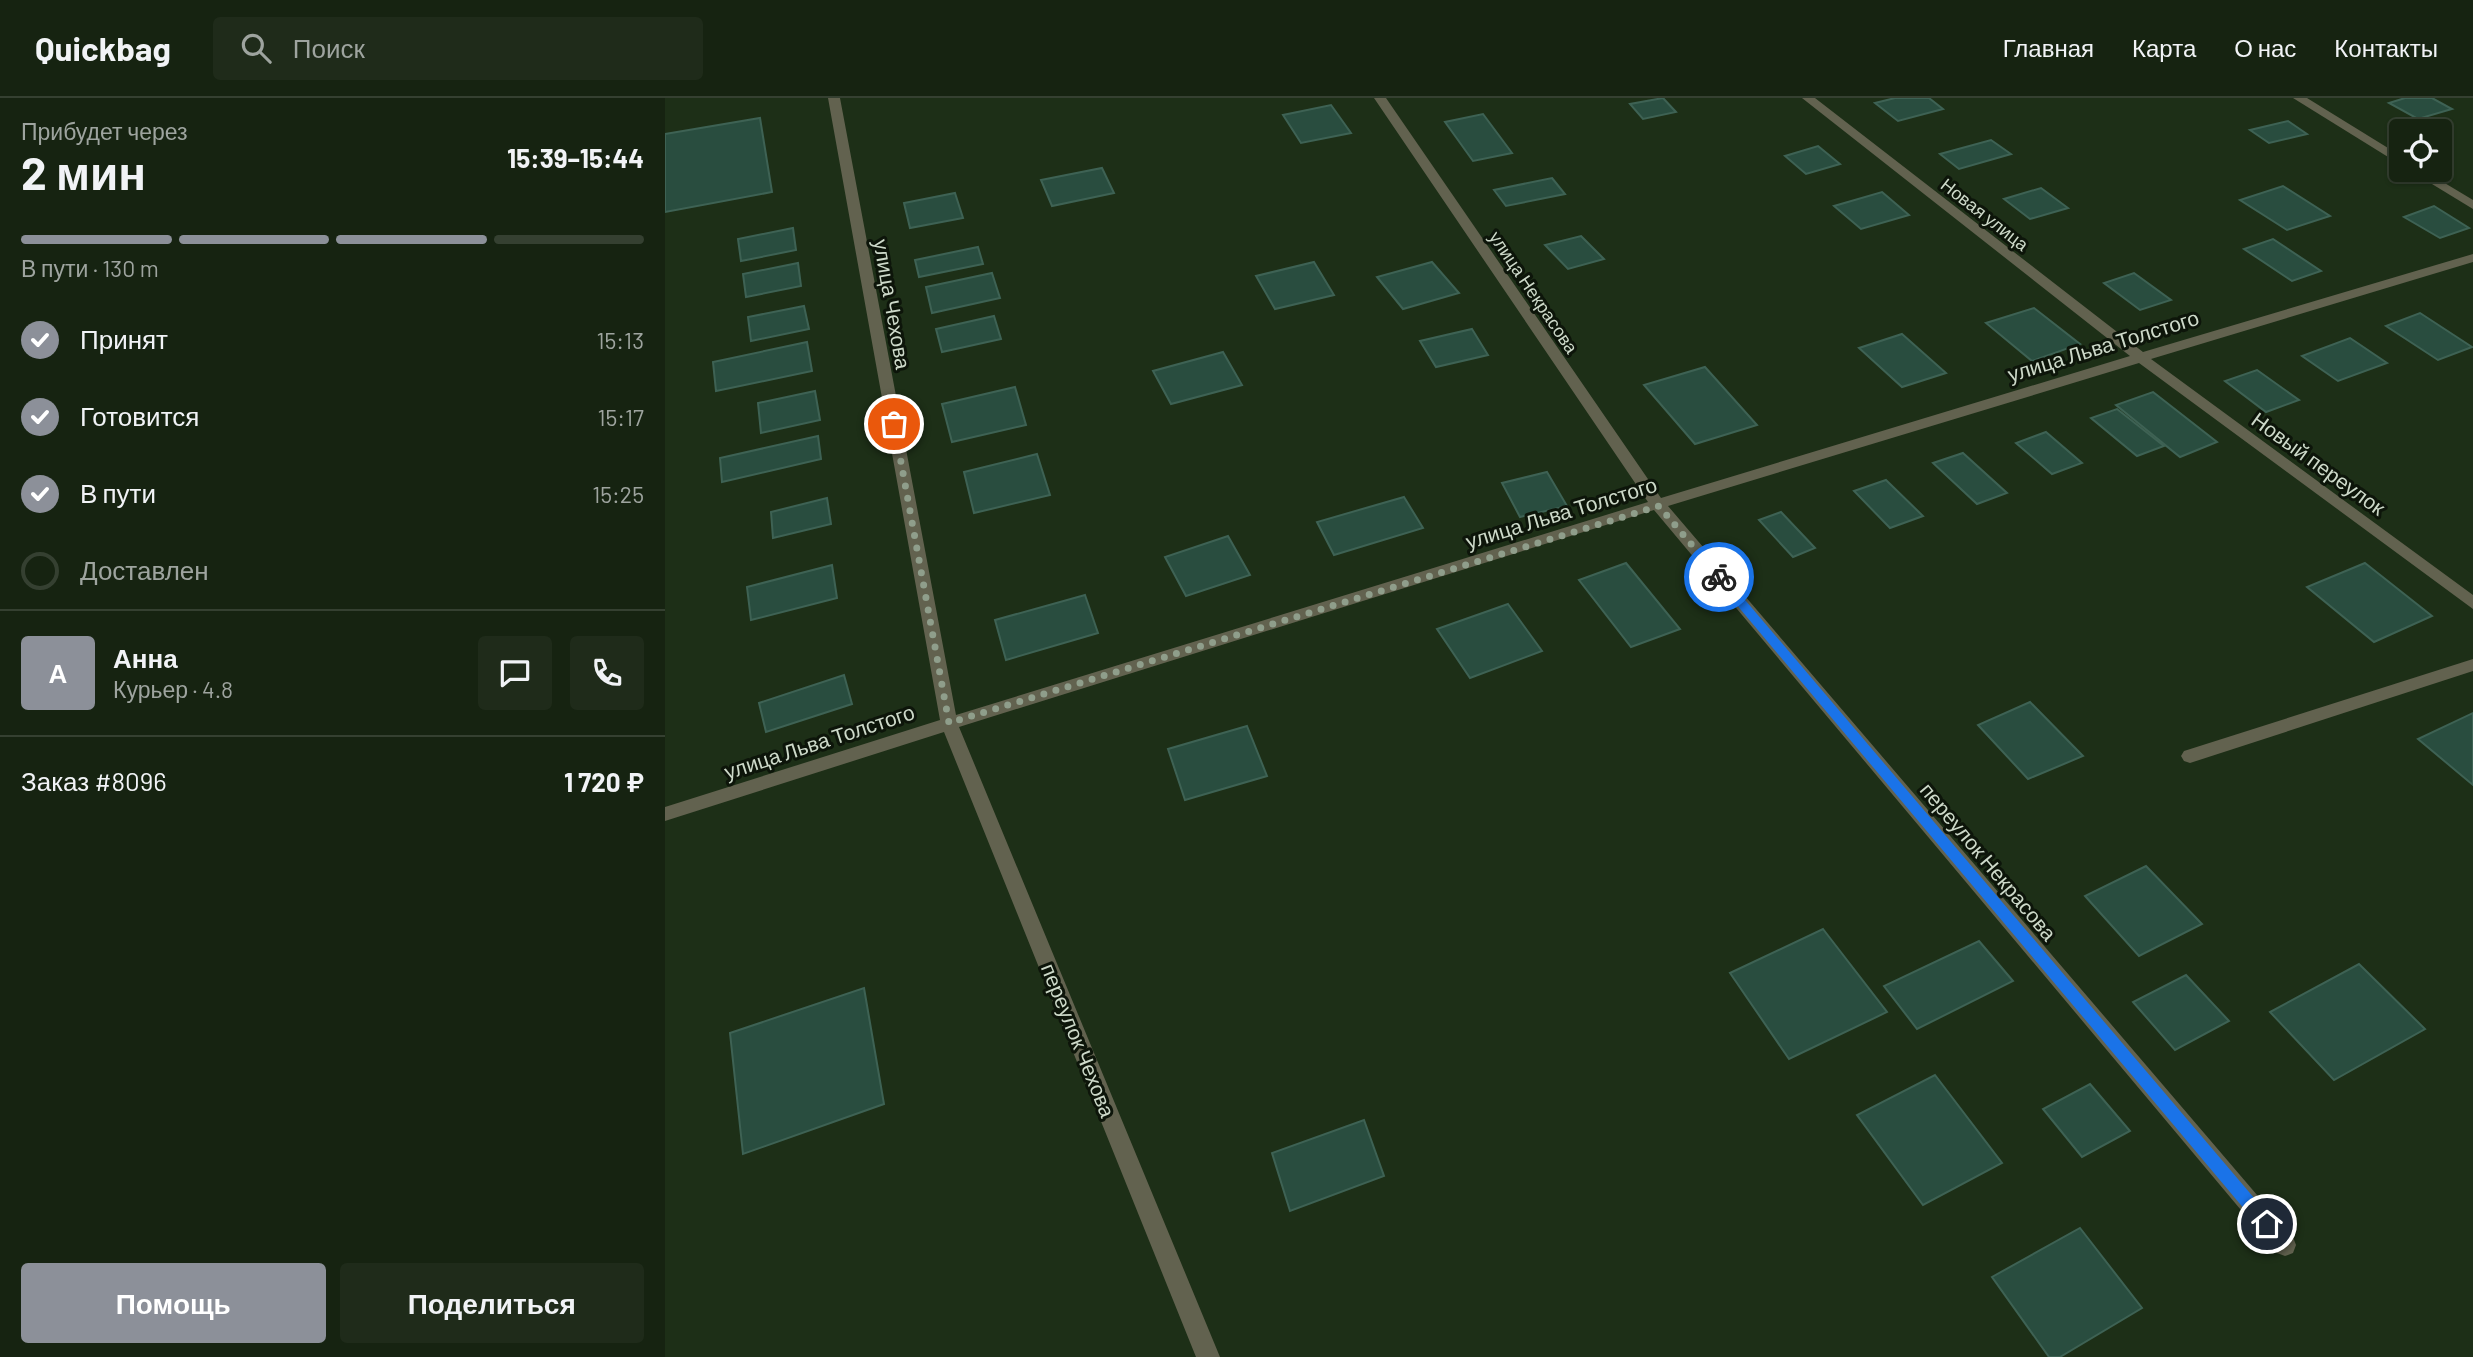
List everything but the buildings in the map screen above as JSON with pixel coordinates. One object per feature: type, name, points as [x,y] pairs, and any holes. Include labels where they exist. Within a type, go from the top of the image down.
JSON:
[{"type":"street","name":"улица Чехова","points":[[834,98],[949,723]]},
{"type":"street","name":"улица Некрасова","points":[[1380,98],[1659,506]]},
{"type":"street","name":"Новая улица","points":[[1808,98],[2140,357]]},
{"type":"street","points":[[2299,98],[2389,154]]},
{"type":"street","points":[[2435,182],[2473,205]]},
{"type":"street","name":"улица Льва Толстого","points":[[665,814],[949,723],[2140,357],[2473,258]]},
{"type":"street","name":"Новый переулок","points":[[2140,357],[2473,603]]},
{"type":"street","name":"переулок Некрасова","points":[[1659,506],[2285,1245]]},
{"type":"street","points":[[2190,756],[2473,665]]},
{"type":"street","name":"переулок Чехова","points":[[949,723],[1208,1357]]},
{"type":"way so far","points":[[894,424],[949,723],[1659,506],[1719,577]]},
{"type":"route","points":[[1719,577],[2267,1224]]}]
